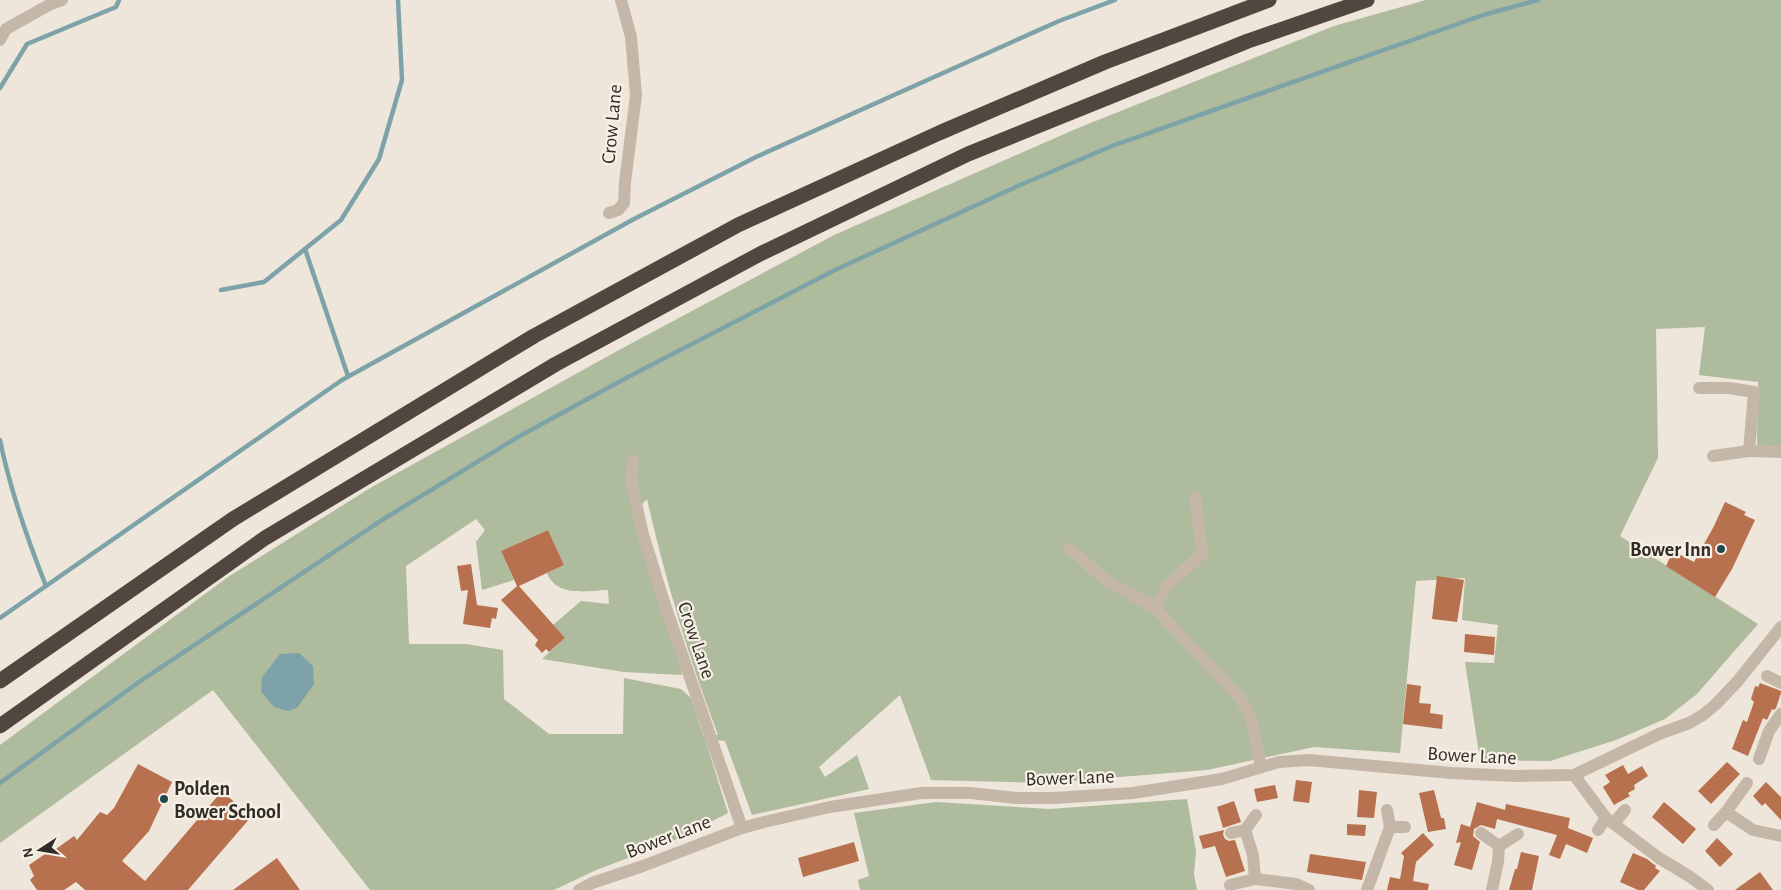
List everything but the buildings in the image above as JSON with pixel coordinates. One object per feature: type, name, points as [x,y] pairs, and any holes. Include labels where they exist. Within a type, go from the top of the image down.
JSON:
[{"type":"highway","points":[[0,681],[233,519],[534,336],[738,225],[939,133],[1088,70],[1269,0]]},
{"type":"highway","points":[[0,726],[266,538],[556,364],[751,259],[968,154],[1248,41],[1367,0]]},
{"type":"street","points":[[0,40],[6,29],[49,5],[62,0]]},
{"type":"street","name":"Crow Lane","points":[[609,213],[618,210],[624,203],[636,96],[631,38],[621,0]]},
{"type":"street","points":[[1699,388],[1729,388],[1754,392],[1749,451]]},
{"type":"street","points":[[1713,456],[1749,451],[1781,452]]},
{"type":"street","name":"Crow Lane","points":[[633,461],[631,479],[642,531],[664,602],[742,828]]},
{"type":"street","points":[[1154,607],[1169,584],[1202,554],[1194,498]]},
{"type":"street","points":[[1070,549],[1107,581],[1154,607],[1240,698],[1251,717],[1261,767]]},
{"type":"street","name":"Bower Lane","points":[[579,890],[592,883],[643,866],[742,828],[822,808],[921,793],[971,793],[1016,798],[1097,796],[1182,786],[1222,779],[1279,762],[1309,760],[1452,773],[1515,776],[1574,775],[1703,715],[1737,682],[1781,627]]},
{"type":"street","points":[[1767,676],[1781,683]]},
{"type":"street","points":[[1759,759],[1769,731],[1781,714]]},
{"type":"street","points":[[1574,775],[1610,820],[1659,858],[1708,890]]},
{"type":"street","points":[[1714,825],[1747,783]]},
{"type":"street","points":[[1367,890],[1390,827],[1387,810]]},
{"type":"street","points":[[1598,830],[1625,810]]},
{"type":"street","points":[[1726,812],[1753,830],[1781,836]]},
{"type":"street","points":[[1231,833],[1245,830],[1256,815]]},
{"type":"street","points":[[1390,827],[1405,826]]},
{"type":"street","points":[[1245,830],[1253,855],[1255,879]]},
{"type":"street","points":[[1481,833],[1499,846]]},
{"type":"street","points":[[1499,846],[1518,834]]},
{"type":"street","points":[[1492,890],[1499,846]]},
{"type":"street","points":[[1230,885],[1255,879],[1296,884],[1309,890]]},
{"type":"green space","points":[[1426,0],[1781,0],[1781,446],[1757,446],[1758,382],[1699,375],[1705,327],[1656,329],[1658,458],[1620,536],[1758,624],[1697,694],[1665,719],[1616,740],[1550,761],[1480,760],[1465,662],[1494,663],[1498,625],[1462,620],[1465,578],[1416,581],[1400,753],[1314,747],[1207,770],[1045,783],[931,780],[900,695],[819,767],[825,777],[857,755],[869,789],[752,815],[725,741],[705,739],[728,813],[677,839],[594,871],[554,890],[370,890],[213,690],[0,843],[0,745],[228,577],[372,487],[619,350],[834,235],[1078,128],[1334,26]],"holes":[[[647,499],[678,618],[718,735],[703,735],[691,698],[681,689],[624,678],[623,734],[549,734],[504,699],[503,650],[466,644],[409,644],[406,566],[476,519],[485,530],[476,542],[482,590],[514,580],[501,551],[548,530],[564,565],[547,573],[551,581],[557,586],[573,591],[608,590],[609,604],[581,601],[553,625],[565,638],[542,659],[624,672],[682,675],[635,511]]]},
{"type":"green space","points":[[1187,799],[1196,851],[1194,874],[1197,890],[860,890],[858,880],[869,876],[854,813],[936,802],[1050,809]]},
{"type":"water","points":[[299,653],[313,666],[314,684],[297,708],[288,711],[274,707],[261,691],[262,677],[280,654]]},
{"type":"waterway","points":[[0,88],[27,44],[116,7],[119,0]]},
{"type":"waterway","points":[[221,290],[264,282],[341,220],[379,159],[402,80],[398,0]]},
{"type":"waterway","points":[[0,618],[342,380],[634,219],[756,157],[1059,21],[1115,0]]},
{"type":"waterway","points":[[0,783],[139,682],[382,520],[518,437],[628,377],[835,270],[1020,185],[1112,146],[1483,15],[1538,0]]},
{"type":"waterway","points":[[305,249],[348,376]]},
{"type":"waterway","points":[[0,440],[20,514],[46,586]]},
{"type":"place","name":"Bower Inn","points":[[1721,549]]},
{"type":"place","name":"Polden Bower School","points":[[164,799]]}]
